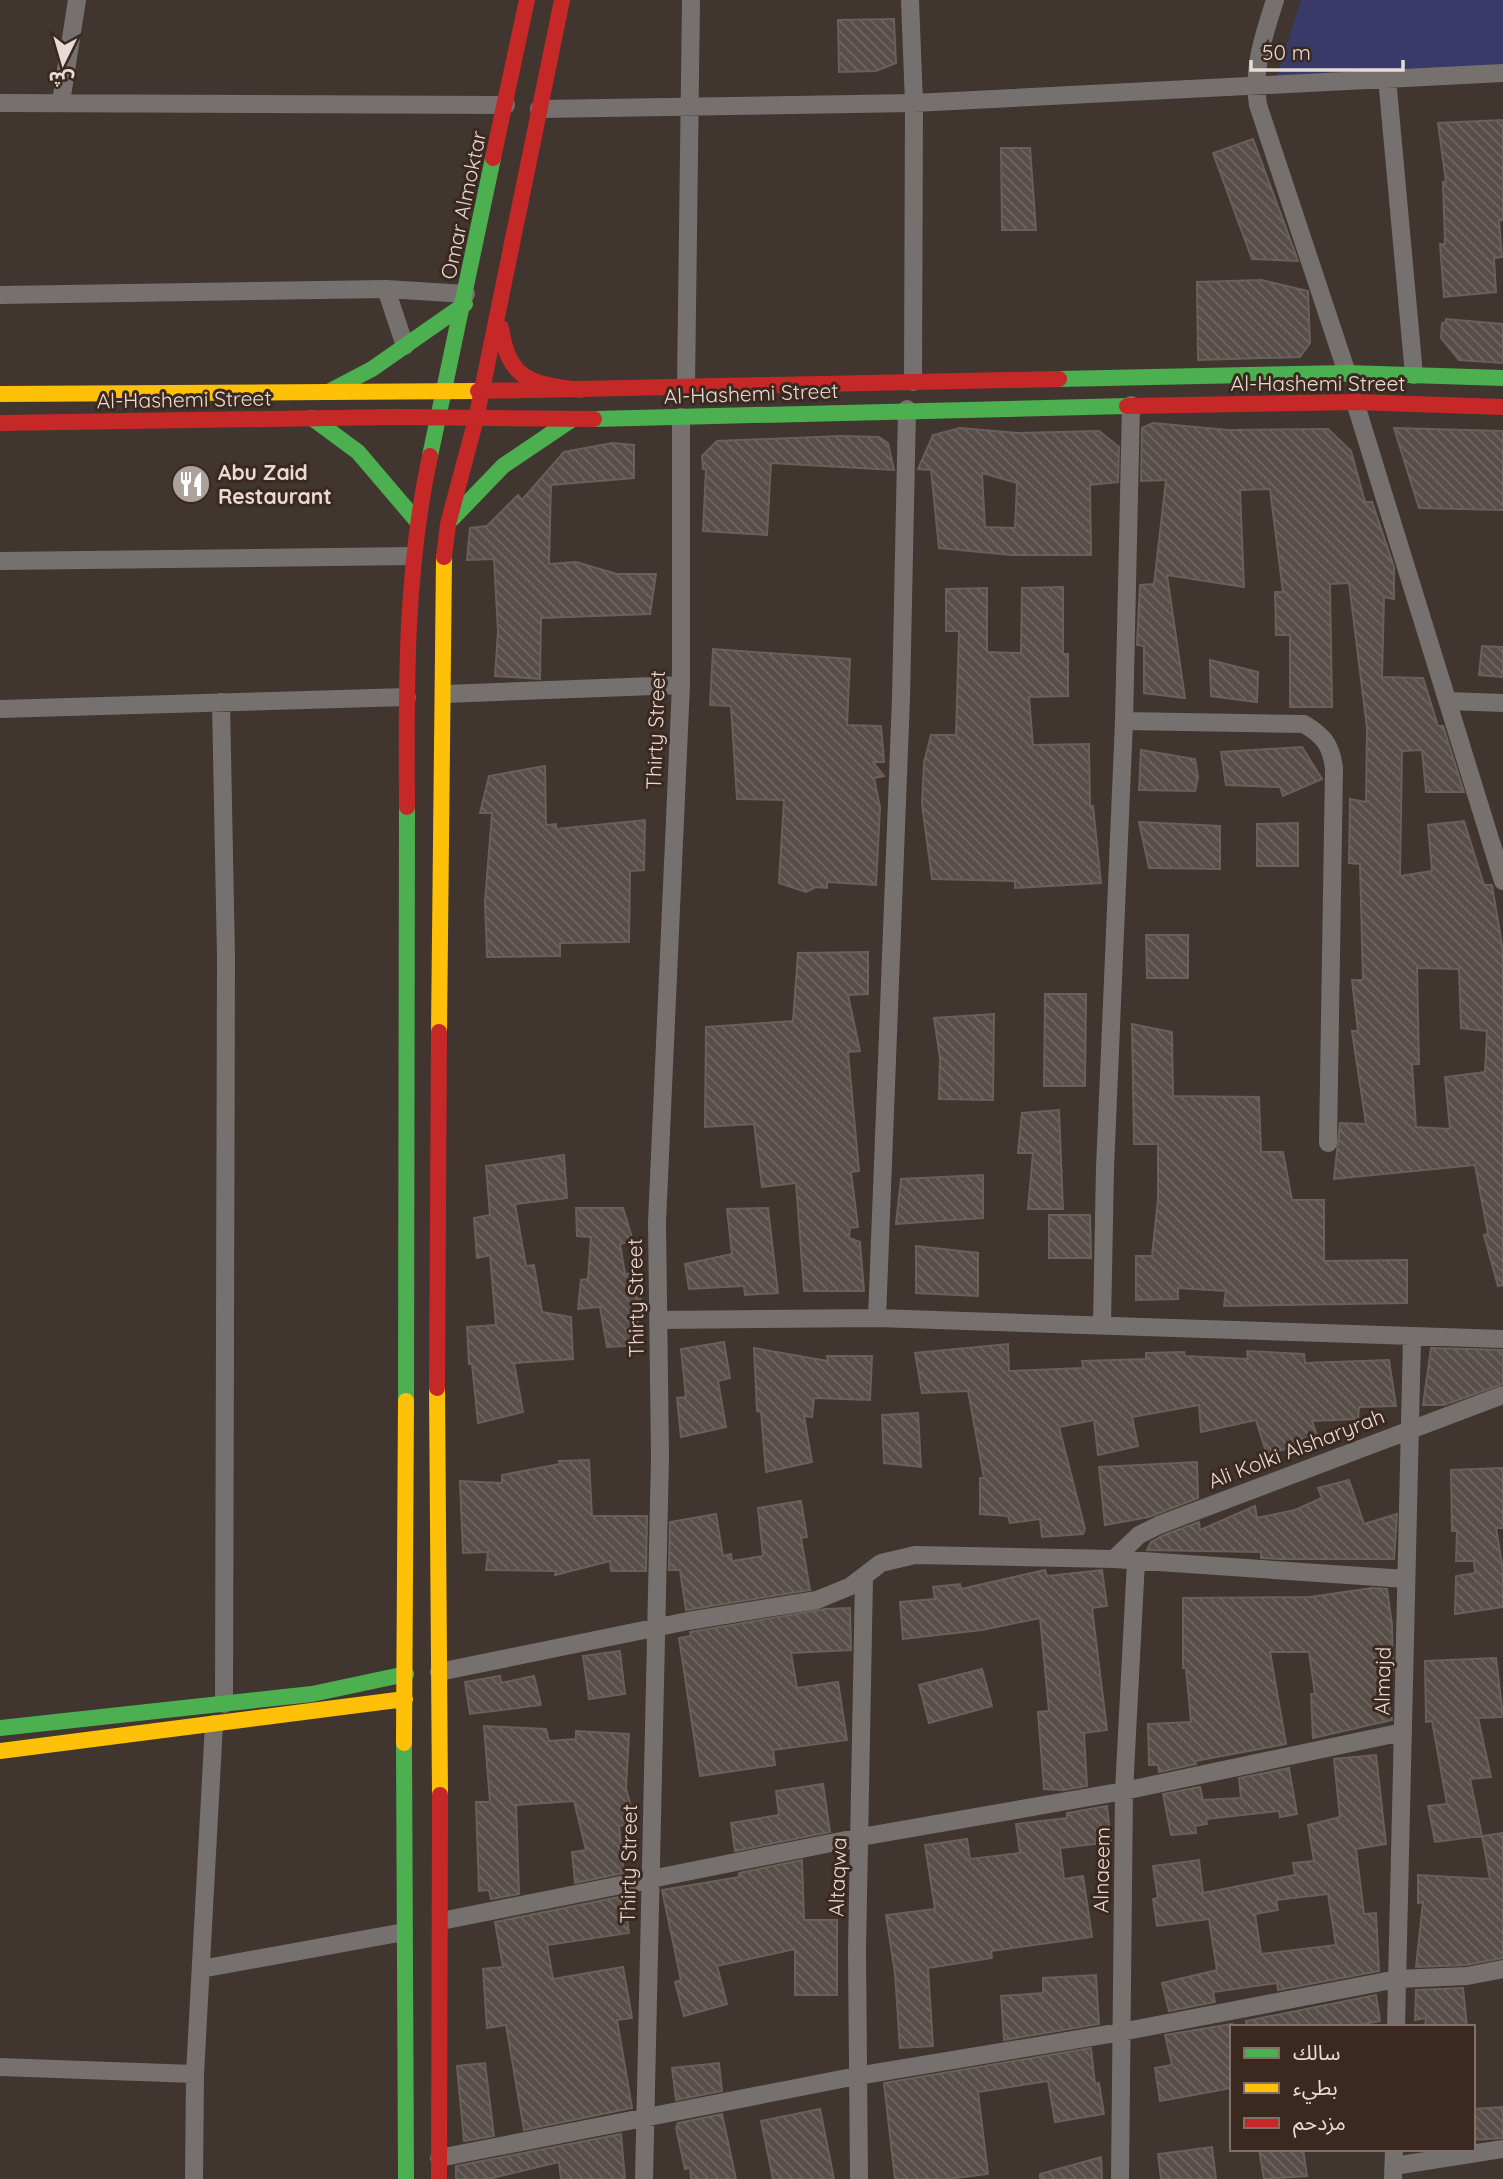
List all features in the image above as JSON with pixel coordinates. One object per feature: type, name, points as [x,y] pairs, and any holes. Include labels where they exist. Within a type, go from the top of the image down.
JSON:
[{"type":"main road","name":"Omar Almoktar","points":[[406,2179],[403,1984],[406,1674],[404,1485],[407,1323],[407,696],[412,556],[416,520],[527,0]]},
{"type":"main road","points":[[439,2179],[438,1983],[441,1921],[436,1323],[445,694],[444,559],[449,524],[476,419],[562,0]]},
{"type":"main road","points":[[330,391],[372,369],[465,299]]},
{"type":"main road","points":[[499,306],[503,350],[508,364],[518,375],[533,383],[580,390]]},
{"type":"main road","points":[[1347,373],[1355,402]]},
{"type":"main road","name":"Al-Hashemi Street","points":[[0,394],[580,390],[1347,373],[1503,378]]},
{"type":"main road","name":"Al-Hashemi Street","points":[[0,423],[312,418],[571,420],[907,409],[1355,402],[1503,407]]},
{"type":"main road","points":[[312,418],[358,452],[416,520]]},
{"type":"main road","points":[[449,524],[477,490],[503,466],[571,420]]},
{"type":"main road","points":[[407,1323],[436,1323]]},
{"type":"main road","points":[[0,1728],[312,1694],[406,1674]]},
{"type":"main road","points":[[0,1751],[405,1699]]},
{"type":"main road","points":[[403,1984],[438,1983]]},
{"type":"street","points":[[61,102],[77,0]]},
{"type":"street","points":[[686,387],[687,108],[691,0]]},
{"type":"street","points":[[910,0],[914,103],[913,382]]},
{"type":"street","points":[[1275,0],[1257,61],[1255,86],[1264,126],[1347,373]]},
{"type":"street","points":[[539,109],[914,103],[1503,73]]},
{"type":"street","points":[[1387,78],[1414,375]]},
{"type":"street","points":[[0,103],[506,105]]},
{"type":"street","points":[[0,295],[387,289],[465,299]]},
{"type":"street","points":[[387,289],[405,346]]},
{"type":"street","points":[[1355,402],[1503,881]]},
{"type":"street","points":[[1102,1324],[1105,1168],[1124,721],[1131,405]]},
{"type":"street","points":[[877,1318],[901,698],[907,409]]},
{"type":"street","name":"Thirty Street","points":[[644,2179],[660,1457],[657,1222],[661,1071],[681,685],[681,417]]},
{"type":"street","points":[[0,561],[412,556]]},
{"type":"street","points":[[445,694],[681,685]]},
{"type":"street","points":[[0,709],[407,696]]},
{"type":"street","points":[[1449,701],[1503,703]]},
{"type":"street","points":[[221,702],[226,957],[224,1704]]},
{"type":"street","points":[[1124,721],[1304,724],[1320,734],[1331,748],[1334,768],[1328,1143]]},
{"type":"street","points":[[659,1320],[877,1318],[1503,1339]]},
{"type":"street","name":"Almajd","points":[[1396,2025],[1412,1337]]},
{"type":"street","name":"Ali Kolki Alsharyrah","points":[[1114,1559],[1139,1535],[1159,1525],[1503,1395]]},
{"type":"street","points":[[439,1672],[655,1628],[817,1600],[838,1593],[881,1563],[915,1555],[1114,1559],[1406,1579]]},
{"type":"street","name":"Alnaeem","points":[[1120,2179],[1124,1791],[1136,1561]]},
{"type":"street","name":"Altaqwa","points":[[859,2179],[857,2076],[864,1577]]},
{"type":"street","points":[[194,2179],[195,2074],[214,1724]]},
{"type":"street","points":[[441,1921],[861,1837],[1124,1791],[1403,1732]]},
{"type":"street","points":[[201,1969],[404,1932]]},
{"type":"street","points":[[439,2158],[857,2076],[1121,2032],[1397,1979],[1467,1976],[1503,1969]]},
{"type":"street","points":[[0,2067],[195,2074]]},
{"type":"street","points":[[1394,2165],[1503,2149]]},
{"type":"shaded area","points":[[1301,0],[1503,0],[1503,76],[1274,85]]},
{"type":"building","points":[[894,19],[896,63],[876,71],[839,72],[838,20]]},
{"type":"building","points":[[1503,120],[1503,220],[1499,221],[1502,257],[1494,258],[1496,292],[1444,297],[1440,244],[1445,244],[1443,182],[1446,182],[1438,123]]},
{"type":"building","points":[[1253,139],[1298,261],[1252,259],[1213,153]]},
{"type":"building","points":[[1001,148],[1030,148],[1036,230],[1002,230]]},
{"type":"building","points":[[1261,280],[1308,291],[1310,343],[1300,357],[1198,360],[1197,282]]},
{"type":"building","points":[[1446,319],[1503,324],[1503,363],[1459,360],[1441,338],[1442,323],[1446,322]]},
{"type":"building","points":[[1153,423],[1227,430],[1328,429],[1351,451],[1365,502],[1372,502],[1394,567],[1394,599],[1384,597],[1382,677],[1423,678],[1438,726],[1443,726],[1464,792],[1426,792],[1422,750],[1402,751],[1400,876],[1432,871],[1428,825],[1464,821],[1484,885],[1492,885],[1503,951],[1503,1285],[1498,1286],[1484,1235],[1488,1234],[1475,1165],[1334,1179],[1340,1123],[1366,1124],[1352,1031],[1358,1031],[1352,980],[1363,980],[1360,864],[1349,863],[1350,799],[1366,802],[1367,728],[1349,583],[1330,584],[1332,707],[1290,707],[1290,635],[1276,635],[1275,592],[1283,592],[1270,489],[1240,490],[1244,587],[1167,575],[1185,698],[1144,693],[1144,646],[1137,645],[1140,585],[1154,584],[1166,480],[1141,481],[1142,428]],"holes":[[[1417,968],[1459,969],[1461,1028],[1487,1031],[1485,1072],[1445,1077],[1450,1129],[1416,1127],[1412,1064],[1419,1064]]]},
{"type":"building","points":[[960,428],[1018,433],[1099,431],[1119,447],[1118,482],[1090,485],[1091,555],[1012,555],[939,548],[931,470],[918,469],[933,435]],"holes":[[[982,473],[1017,483],[1015,528],[985,527]]]},
{"type":"building","points":[[1394,428],[1503,431],[1503,510],[1419,508]]},
{"type":"building","points":[[879,437],[888,443],[894,470],[771,463],[767,535],[703,531],[706,469],[703,469],[702,456],[717,441]]},
{"type":"building","points":[[612,443],[634,445],[634,478],[551,485],[549,564],[576,562],[617,574],[656,574],[650,614],[541,618],[540,679],[495,676],[498,632],[494,559],[467,560],[470,528],[487,526],[518,495],[522,500],[564,452]]},
{"type":"building","points":[[1063,587],[1063,654],[1068,654],[1068,696],[1029,697],[1033,745],[1089,744],[1090,806],[1093,806],[1101,883],[1015,888],[1015,881],[932,879],[922,804],[924,763],[931,735],[956,735],[959,631],[946,631],[946,589],[987,588],[987,652],[1021,653],[1022,588]]},
{"type":"building","points":[[1482,646],[1503,647],[1503,677],[1479,675]]},
{"type":"building","points":[[713,649],[850,659],[847,725],[881,726],[884,762],[873,762],[884,776],[874,778],[880,807],[876,885],[827,882],[827,888],[816,887],[806,892],[779,883],[784,800],[737,799],[731,706],[710,705]]},
{"type":"building","points":[[1210,660],[1258,672],[1257,702],[1211,696]]},
{"type":"building","points":[[1302,747],[1322,779],[1283,796],[1280,787],[1226,785],[1221,752]]},
{"type":"building","points":[[1141,750],[1195,759],[1198,777],[1195,791],[1139,790]]},
{"type":"building","points":[[545,766],[546,825],[556,824],[556,829],[645,820],[644,870],[630,871],[629,942],[560,943],[560,956],[487,957],[485,902],[492,813],[480,813],[489,776]]},
{"type":"building","points":[[1139,822],[1220,826],[1220,869],[1149,868]]},
{"type":"building","points":[[1298,823],[1298,866],[1257,866],[1257,824]]},
{"type":"building","points":[[1146,935],[1188,935],[1188,978],[1147,978]]},
{"type":"building","points":[[868,952],[868,994],[848,995],[860,1051],[848,1052],[859,1171],[851,1172],[858,1227],[850,1228],[849,1238],[860,1242],[864,1291],[804,1291],[796,1183],[762,1187],[754,1124],[705,1127],[706,1027],[793,1021],[798,953]]},
{"type":"building","points":[[1045,994],[1086,994],[1085,1086],[1044,1086]]},
{"type":"building","points":[[994,1014],[993,1100],[939,1099],[940,1058],[934,1018]]},
{"type":"building","points":[[1132,1024],[1172,1032],[1173,1096],[1259,1097],[1261,1152],[1283,1152],[1292,1200],[1324,1200],[1324,1261],[1407,1260],[1407,1303],[1224,1306],[1226,1291],[1178,1288],[1178,1299],[1136,1300],[1136,1256],[1152,1256],[1158,1199],[1158,1144],[1134,1144]]},
{"type":"building","points":[[1059,1110],[1063,1209],[1028,1209],[1033,1153],[1018,1153],[1022,1113]]},
{"type":"building","points":[[564,1155],[567,1198],[515,1204],[526,1266],[534,1265],[542,1312],[571,1317],[573,1359],[514,1363],[523,1412],[478,1423],[472,1364],[469,1364],[467,1327],[496,1325],[490,1255],[477,1258],[474,1218],[490,1215],[486,1166]]},
{"type":"building","points":[[983,1175],[983,1218],[896,1224],[901,1179]]},
{"type":"building","points":[[576,1208],[623,1208],[633,1241],[620,1244],[625,1274],[637,1273],[641,1302],[633,1303],[643,1345],[607,1347],[600,1307],[578,1309],[581,1280],[588,1279],[591,1237],[577,1236]]},
{"type":"building","points":[[768,1208],[778,1293],[745,1295],[744,1286],[689,1289],[685,1264],[732,1254],[727,1209]]},
{"type":"building","points":[[1049,1215],[1090,1215],[1091,1258],[1049,1258]]},
{"type":"building","points":[[916,1246],[978,1253],[978,1296],[916,1293]]},
{"type":"building","points":[[724,1342],[730,1378],[718,1381],[726,1427],[681,1437],[677,1398],[686,1397],[681,1349]]},
{"type":"building","points":[[1008,1344],[1009,1371],[1083,1368],[1082,1361],[1146,1359],[1146,1353],[1184,1352],[1185,1356],[1248,1359],[1247,1351],[1304,1354],[1305,1363],[1389,1360],[1396,1406],[1359,1407],[1358,1419],[1312,1421],[1318,1438],[1267,1455],[1256,1420],[1201,1432],[1199,1405],[1132,1417],[1138,1446],[1098,1455],[1094,1420],[1059,1427],[1085,1529],[1083,1534],[1042,1537],[1040,1519],[1010,1523],[1008,1516],[980,1514],[980,1478],[984,1478],[968,1391],[922,1393],[915,1353]]},
{"type":"building","points":[[754,1348],[828,1361],[827,1356],[872,1356],[870,1400],[814,1398],[812,1417],[804,1416],[812,1462],[766,1472],[761,1412],[757,1411]]},
{"type":"building","points":[[1431,1348],[1503,1350],[1503,1384],[1444,1405],[1423,1405]]},
{"type":"building","points":[[918,1413],[921,1467],[884,1463],[882,1415]]},
{"type":"building","points":[[589,1460],[592,1516],[647,1516],[646,1571],[611,1571],[610,1561],[555,1575],[556,1571],[486,1570],[488,1552],[463,1553],[460,1481],[502,1483],[502,1475],[560,1464],[559,1461]]},
{"type":"building","points":[[1197,1462],[1198,1498],[1149,1517],[1105,1525],[1099,1467]]},
{"type":"building","points":[[1503,1468],[1503,1528],[1496,1528],[1503,1570],[1503,1607],[1455,1614],[1456,1576],[1475,1573],[1474,1561],[1456,1561],[1457,1531],[1452,1531],[1451,1470]]},
{"type":"building","points":[[1349,1480],[1364,1524],[1397,1514],[1394,1559],[1281,1559],[1261,1558],[1261,1552],[1147,1550],[1151,1542],[1164,1535],[1199,1522],[1200,1530],[1255,1506],[1257,1518],[1295,1510],[1322,1498],[1318,1488]]},
{"type":"building","points":[[801,1501],[807,1537],[801,1538],[810,1590],[686,1610],[680,1570],[669,1570],[670,1522],[716,1514],[723,1556],[731,1554],[732,1561],[763,1556],[758,1508]]},
{"type":"building","points":[[1045,1570],[1047,1576],[1102,1570],[1107,1606],[1092,1608],[1107,1730],[1084,1733],[1087,1786],[1064,1790],[1044,1789],[1038,1712],[1049,1711],[1040,1618],[982,1630],[903,1639],[900,1602],[935,1599],[933,1587],[960,1584],[961,1589]]},
{"type":"building","points":[[1372,1588],[1387,1589],[1392,1625],[1393,1670],[1382,1670],[1392,1720],[1313,1738],[1311,1694],[1315,1694],[1309,1652],[1270,1652],[1286,1744],[1195,1761],[1196,1764],[1159,1772],[1158,1765],[1149,1765],[1148,1724],[1191,1722],[1186,1668],[1183,1668],[1183,1598],[1310,1597]]},
{"type":"building","points":[[850,1608],[851,1650],[791,1653],[797,1688],[838,1682],[847,1740],[773,1750],[775,1765],[700,1776],[679,1638],[691,1636],[690,1632],[825,1609]]},
{"type":"building","points":[[620,1651],[625,1694],[589,1699],[583,1656]]},
{"type":"building","points":[[1496,1658],[1503,1717],[1478,1718],[1491,1777],[1470,1779],[1482,1836],[1435,1842],[1428,1806],[1447,1804],[1432,1721],[1426,1722],[1425,1661]]},
{"type":"building","points":[[982,1669],[992,1706],[929,1723],[919,1685]]},
{"type":"building","points":[[500,1676],[501,1683],[534,1676],[541,1705],[470,1714],[465,1682]]},
{"type":"building","points":[[484,1726],[546,1729],[549,1741],[576,1739],[576,1731],[629,1734],[626,1788],[635,1823],[619,1826],[624,1873],[575,1883],[572,1852],[586,1850],[574,1801],[516,1805],[519,1894],[491,1899],[489,1890],[479,1891],[476,1802],[490,1802]]},
{"type":"building","points":[[1376,1755],[1386,1844],[1356,1849],[1364,1914],[1376,1913],[1379,1971],[1278,1990],[1277,1983],[1213,1992],[1215,2002],[1169,2011],[1162,1983],[1217,1970],[1209,1919],[1157,1926],[1153,1899],[1158,1898],[1153,1866],[1199,1860],[1203,1893],[1295,1875],[1293,1863],[1314,1861],[1308,1825],[1340,1817],[1334,1759]],"holes":[[[1328,1894],[1336,1945],[1261,1954],[1255,1914],[1278,1910],[1276,1900]]]},
{"type":"building","points":[[1289,1768],[1297,1814],[1280,1817],[1279,1811],[1206,1819],[1207,1824],[1195,1826],[1196,1833],[1171,1835],[1163,1794],[1200,1787],[1203,1800],[1241,1798],[1239,1778]]},
{"type":"building","points":[[823,1784],[830,1832],[735,1851],[731,1823],[779,1815],[776,1791]]},
{"type":"building","points":[[1107,1806],[1111,1842],[1060,1848],[1064,1879],[1083,1876],[1092,1937],[991,1951],[992,1958],[928,1968],[933,2046],[900,2048],[895,1973],[886,1915],[935,1909],[925,1845],[967,1839],[970,1859],[1020,1853],[1016,1824],[1067,1818],[1067,1813]]},
{"type":"building","points":[[1503,1833],[1503,1958],[1466,1965],[1416,1967],[1423,1902],[1418,1903],[1418,1875],[1490,1879],[1482,1836]]},
{"type":"building","points":[[802,1860],[804,1920],[837,1920],[837,1995],[795,1995],[795,1949],[717,1966],[727,2004],[684,2016],[675,1982],[681,1980],[662,1890],[739,1877],[739,1873]]},
{"type":"building","points":[[624,1896],[629,1933],[547,1945],[553,1979],[623,1967],[632,2018],[617,2020],[632,2108],[524,2130],[506,2025],[487,2028],[483,1969],[503,1967],[495,1922]]},
{"type":"building","points":[[1096,1975],[1099,2024],[1004,2040],[1001,1996],[1043,1993],[1043,1978]]},
{"type":"building","points":[[1463,1988],[1467,2025],[1425,2025],[1426,2018],[1415,2020],[1416,1990]]},
{"type":"building","points":[[1376,1995],[1380,2021],[1359,2025],[1247,2025],[1246,2021]]},
{"type":"building","points":[[1232,2024],[1230,2088],[1160,2101],[1155,2068],[1172,2065],[1165,2035]]},
{"type":"building","points":[[1091,2048],[1095,2084],[1099,2083],[1104,2114],[1055,2122],[1048,2081],[978,2092],[988,2174],[947,2179],[895,2179],[884,2083]]},
{"type":"building","points":[[485,2063],[494,2136],[464,2141],[457,2066]]},
{"type":"building","points":[[719,2063],[722,2091],[676,2100],[672,2068]]},
{"type":"building","points":[[1503,2107],[1503,2138],[1475,2140],[1475,2109]]},
{"type":"building","points":[[820,2109],[834,2179],[773,2179],[761,2121]]},
{"type":"building","points":[[722,2114],[736,2179],[691,2179],[690,2168],[685,2169],[676,2128],[678,2123]]},
{"type":"building","points":[[621,2134],[625,2179],[561,2179],[559,2162],[488,2179],[456,2179],[456,2166]]},
{"type":"building","points":[[1212,2147],[1216,2179],[1161,2179],[1158,2154]]},
{"type":"building","points":[[1259,2151],[1303,2151],[1307,2176],[1264,2179]]},
{"type":"building","points":[[1101,2157],[1102,2179],[1040,2179],[1040,2174]]},
{"type":"traffic: fast","points":[[430,456],[493,158]]},
{"type":"traffic: fast","points":[[330,391],[372,369],[465,304]]},
{"type":"traffic: fast","points":[[1059,379],[1347,373],[1503,378]]},
{"type":"traffic: fast","points":[[594,419],[1127,406]]},
{"type":"traffic: fast","points":[[312,418],[358,452],[416,520]]},
{"type":"traffic: fast","points":[[452,519],[503,466],[571,420]]},
{"type":"traffic: fast","points":[[406,1401],[407,807]]},
{"type":"traffic: fast","points":[[0,1728],[312,1694],[406,1674]]},
{"type":"traffic: fast","points":[[404,1743],[406,2179]]},
{"type":"traffic: slow","points":[[0,394],[478,391]]},
{"type":"traffic: slow","points":[[439,1032],[444,557]]},
{"type":"traffic: slow","points":[[437,1388],[440,1795]]},
{"type":"traffic: slow","points":[[404,1743],[406,1401]]},
{"type":"traffic: slow","points":[[0,1751],[405,1699]]},
{"type":"traffic: jam","points":[[493,158],[527,0]]},
{"type":"traffic: jam","points":[[444,557],[448,524],[476,419],[562,0]]},
{"type":"traffic: jam","points":[[501,328],[505,346],[517,370],[536,382],[580,390]]},
{"type":"traffic: jam","points":[[478,391],[1059,379]]},
{"type":"traffic: jam","points":[[1127,406],[1355,402],[1503,407]]},
{"type":"traffic: jam","points":[[0,423],[394,417],[594,419]]},
{"type":"traffic: jam","points":[[407,807],[407,675],[411,587],[430,456]]},
{"type":"traffic: jam","points":[[437,1388],[439,1032]]},
{"type":"traffic: jam","points":[[439,2179],[440,1795]]},
{"type":"place","name":"Abu Zaid Restaurant","points":[[191,484]]}]
